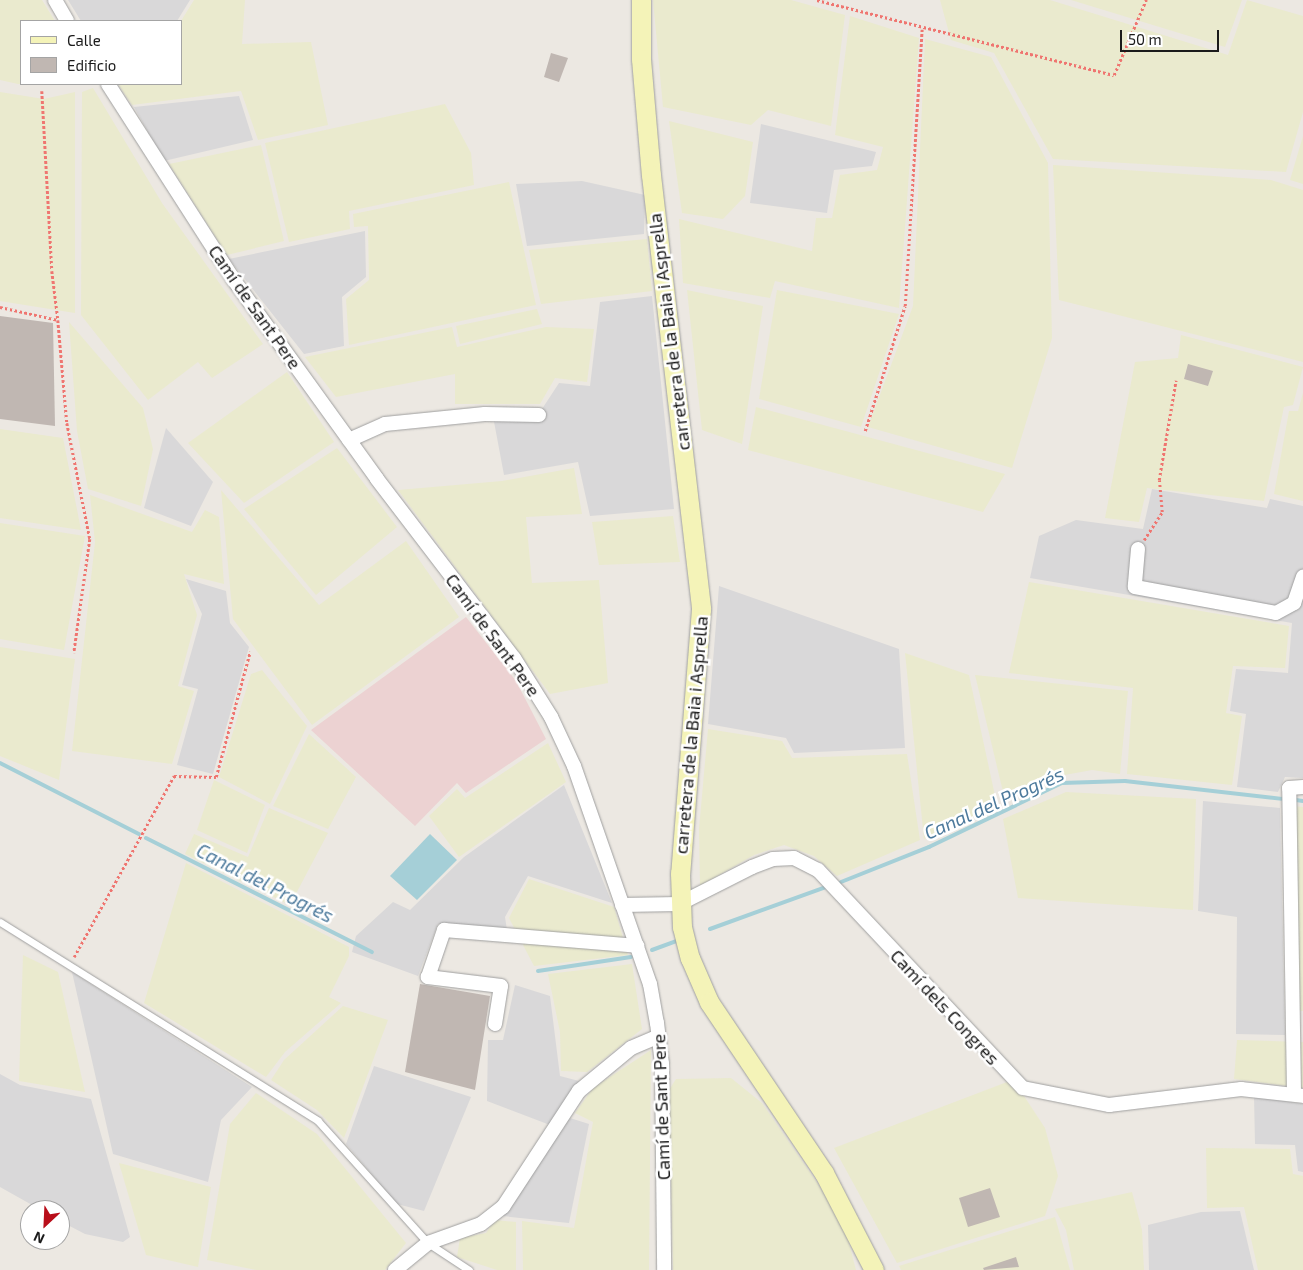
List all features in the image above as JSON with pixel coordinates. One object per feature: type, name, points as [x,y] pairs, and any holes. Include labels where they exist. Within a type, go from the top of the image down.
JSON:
[{"type":"main road","name":"carretera de la Baia i Asprella","points":[[642,0],[641,59],[651,175],[701,609],[679,904],[690,958],[710,1002],[824,1173],[874,1270]]},
{"type":"street","points":[[55,0],[66,20]]},
{"type":"street","name":"Camí de Sant Pere","points":[[109,85],[178,198],[349,440],[514,658],[551,717],[574,766],[650,984],[662,1064],[664,1270]]},
{"type":"street","points":[[349,440],[384,424],[485,414],[539,415]]},
{"type":"street","points":[[1138,549],[1135,587],[1276,613],[1294,603],[1303,577]]},
{"type":"street","points":[[1298,1095],[1289,788],[1303,788]]},
{"type":"street","name":"Camí dels Congres","points":[[622,905],[679,904],[752,867],[773,859],[794,858],[818,870],[1023,1088],[1110,1105],[1240,1089],[1298,1095]]},
{"type":"street","points":[[495,1024],[500,986],[428,977],[444,930],[637,946]]},
{"type":"street","points":[[395,1270],[428,1244],[481,1224],[504,1207],[579,1091],[631,1048],[658,1036]]},
{"type":"lane","points":[[0,922],[318,1121],[428,1244],[469,1270]]},
{"type":"path","points":[[817,0],[922,30],[1114,75],[1146,0]]},
{"type":"path","points":[[864,431],[906,306],[922,30]]},
{"type":"path","points":[[42,91],[52,271],[67,423],[90,539],[74,653]]},
{"type":"path","points":[[0,308],[58,320]]},
{"type":"path","points":[[1138,549],[1162,512],[1159,480],[1176,380]]},
{"type":"path","points":[[70,965],[174,776],[216,777],[250,652]]},
{"type":"shaded area","points":[[68,0],[190,0],[178,20],[80,20]]},
{"type":"shaded area","points":[[239,96],[253,140],[164,161],[134,107]]},
{"type":"shaded area","points":[[761,124],[876,152],[872,166],[834,170],[827,213],[750,203]]},
{"type":"shaded area","points":[[582,181],[645,195],[644,234],[527,246],[516,184]]},
{"type":"shaded area","points":[[365,231],[366,277],[342,297],[344,346],[304,354],[229,259]]},
{"type":"shaded area","points":[[652,296],[674,509],[590,516],[578,462],[504,475],[492,411],[542,409],[559,383],[590,386],[600,302]]},
{"type":"shaded area","points":[[166,428],[213,482],[191,526],[144,508]]},
{"type":"shaded area","points":[[1152,489],[1267,508],[1270,499],[1303,506],[1303,778],[1285,777],[1278,792],[1237,787],[1246,714],[1230,711],[1236,669],[1288,673],[1292,623],[1030,578],[1039,536],[1076,520],[1143,529]]},
{"type":"shaded area","points":[[186,579],[226,591],[230,623],[249,647],[213,774],[177,765],[198,689],[182,685],[202,614]]},
{"type":"shaded area","points":[[719,586],[899,649],[905,748],[794,753],[786,738],[708,724]]},
{"type":"shaded area","points":[[466,617],[516,681],[546,739],[466,793],[457,783],[415,826],[311,730]]},
{"type":"shaded area","points":[[564,785],[612,903],[528,876],[505,917],[507,930],[438,924],[418,976],[352,952],[356,936],[393,902],[410,910],[464,857]]},
{"type":"shaded area","points":[[1203,801],[1280,808],[1285,1035],[1236,1034],[1237,917],[1198,911]]},
{"type":"shaded area","points":[[72,972],[252,1087],[221,1120],[208,1182],[113,1154]]},
{"type":"shaded area","points":[[515,985],[550,996],[560,1076],[579,1081],[550,1125],[487,1101],[488,1040],[503,1040]]},
{"type":"shaded area","points":[[374,1066],[471,1097],[424,1211],[397,1204],[346,1144]]},
{"type":"shaded area","points":[[0,1074],[20,1085],[91,1099],[130,1237],[123,1242],[85,1234],[70,1226],[70,1200],[23,1200],[0,1187]]},
{"type":"shaded area","points":[[1254,1096],[1303,1104],[1303,1172],[1298,1171],[1295,1145],[1255,1144]]},
{"type":"shaded area","points":[[570,1118],[589,1124],[569,1223],[502,1216]]},
{"type":"shaded area","points":[[1240,1211],[1254,1270],[1149,1270],[1148,1225],[1201,1212]]},
{"type":"green space","points":[[0,0],[42,0],[54,20],[20,20],[20,84],[0,80]]},
{"type":"green space","points":[[194,0],[245,0],[242,44],[311,42],[328,125],[258,140],[241,91],[132,105],[119,85],[182,85],[182,20]]},
{"type":"green space","points":[[653,0],[791,0],[845,15],[831,126],[768,110],[751,125],[663,107]]},
{"type":"green space","points":[[940,0],[1050,0],[1228,55],[1247,0],[1303,16],[1303,112],[1286,172],[1053,159],[994,53],[951,40]]},
{"type":"green space","points":[[1071,0],[1242,0],[1225,47]]},
{"type":"green space","points":[[850,16],[919,38],[899,308],[775,281],[770,298],[683,283],[679,219],[812,251],[816,218],[832,218],[840,175],[877,170],[883,147],[835,135]]},
{"type":"green space","points":[[925,39],[991,57],[1048,163],[1052,338],[1012,468],[868,427],[913,306]]},
{"type":"green space","points":[[93,88],[162,203],[263,344],[212,378],[198,362],[148,400],[81,315],[82,92]]},
{"type":"green space","points":[[0,92],[44,99],[75,92],[75,313],[0,301]]},
{"type":"green space","points":[[445,104],[471,153],[474,185],[349,211],[350,229],[289,242],[265,143]]},
{"type":"green space","points":[[669,121],[753,142],[745,196],[723,219],[682,213]]},
{"type":"green space","points":[[1303,136],[1303,184],[1290,180]]},
{"type":"green space","points":[[261,145],[284,241],[227,255],[169,164]]},
{"type":"green space","points":[[1053,165],[1271,180],[1303,190],[1303,362],[1059,300]]},
{"type":"green space","points":[[509,182],[536,305],[349,345],[346,299],[369,280],[368,226],[354,227],[353,214]]},
{"type":"green space","points":[[647,239],[652,291],[541,304],[529,250]]},
{"type":"green space","points":[[687,290],[763,306],[742,444],[702,430]]},
{"type":"green space","points":[[777,290],[899,314],[861,427],[759,399]]},
{"type":"green space","points":[[537,309],[542,324],[460,344],[456,326]]},
{"type":"green space","points":[[69,322],[143,408],[153,449],[141,506],[88,489],[77,431]]},
{"type":"green space","points":[[452,327],[457,347],[546,327],[594,329],[587,382],[555,378],[540,404],[455,404],[455,374],[336,397],[305,357]]},
{"type":"green space","points":[[1181,335],[1303,367],[1293,405],[1284,407],[1264,501],[1147,488],[1139,522],[1105,518],[1135,362],[1178,358]]},
{"type":"green space","points":[[287,372],[334,442],[244,503],[188,443]]},
{"type":"green space","points":[[1303,393],[1303,501],[1274,494],[1289,411],[1298,411]]},
{"type":"green space","points":[[756,407],[1005,474],[983,512],[748,450]]},
{"type":"green space","points":[[0,429],[63,438],[81,530],[0,518]]},
{"type":"green space","points":[[337,448],[397,527],[316,595],[244,509]]},
{"type":"green space","points":[[574,468],[582,514],[526,517],[532,583],[599,580],[608,683],[550,694],[398,490],[502,481]]},
{"type":"green space","points":[[221,490],[319,605],[406,541],[459,617],[312,725],[233,619]]},
{"type":"green space","points":[[90,495],[192,532],[205,510],[219,517],[224,584],[184,574],[197,615],[178,686],[194,691],[172,764],[72,751],[95,542]]},
{"type":"green space","points":[[673,516],[680,562],[599,565],[592,522]]},
{"type":"green space","points":[[0,523],[85,536],[64,650],[0,639]]},
{"type":"green space","points":[[1029,582],[1289,626],[1285,668],[1233,666],[1226,713],[1242,716],[1232,785],[1127,774],[1133,688],[1009,673]]},
{"type":"green space","points":[[0,647],[75,659],[59,780],[0,756]]},
{"type":"green space","points":[[905,653],[969,675],[997,805],[924,839]]},
{"type":"green space","points":[[262,670],[307,726],[270,804],[219,777],[251,674]]},
{"type":"green space","points":[[975,675],[1128,691],[1120,774],[1092,770],[1059,776],[1005,800]]},
{"type":"green space","points":[[708,729],[782,741],[792,758],[907,754],[920,840],[837,876],[814,856],[784,845],[754,855],[700,886],[699,829]]},
{"type":"green space","points":[[309,734],[356,777],[328,829],[273,806]]},
{"type":"green space","points":[[548,743],[566,782],[459,857],[429,816],[457,789],[465,798]]},
{"type":"green space","points":[[214,780],[265,805],[247,853],[197,830]]},
{"type":"green space","points":[[1066,792],[1196,799],[1193,910],[1018,898],[1003,819]]},
{"type":"green space","points":[[1292,806],[1303,807],[1303,1011],[1299,1011]]},
{"type":"green space","points":[[269,808],[328,833],[290,905],[185,854],[194,834],[248,857]]},
{"type":"green space","points":[[186,863],[349,947],[349,956],[329,997],[341,1003],[285,1052],[266,1077],[144,1003]]},
{"type":"green space","points":[[529,879],[614,907],[628,955],[534,966],[509,918]]},
{"type":"green space","points":[[23,955],[58,972],[85,1092],[19,1081]]},
{"type":"green space","points":[[632,964],[642,1029],[587,1072],[561,1071],[560,1032],[548,974]]},
{"type":"green space","points":[[343,1006],[388,1020],[344,1138],[317,1110],[271,1080],[284,1060]]},
{"type":"green space","points":[[1237,1040],[1303,1042],[1303,1088],[1234,1079]]},
{"type":"green space","points":[[651,1050],[649,1270],[523,1270],[522,1221],[574,1228],[593,1122],[575,1113],[593,1088]]},
{"type":"green space","points":[[731,1078],[762,1103],[818,1184],[845,1228],[856,1270],[673,1270],[669,1090],[676,1079]]},
{"type":"green space","points":[[1007,1082],[1024,1096],[1045,1128],[1058,1176],[1045,1216],[897,1263],[834,1148]]},
{"type":"green space","points":[[256,1093],[317,1134],[406,1243],[385,1270],[256,1270],[207,1260],[230,1124]]},
{"type":"green space","points":[[1206,1148],[1290,1149],[1293,1174],[1303,1176],[1303,1270],[1258,1270],[1244,1207],[1207,1208]]},
{"type":"green space","points":[[119,1163],[211,1187],[198,1267],[146,1255]]},
{"type":"green space","points":[[1132,1192],[1142,1230],[1144,1270],[1074,1270],[1066,1230],[1055,1209]]},
{"type":"green space","points":[[1055,1217],[1070,1270],[901,1270],[899,1266]]},
{"type":"green space","points":[[495,1220],[516,1222],[516,1270],[497,1270],[457,1257],[460,1238],[486,1233]]},
{"type":"water","points":[[430,834],[457,860],[417,900],[390,876]]},
{"type":"building","points":[[551,53],[568,58],[559,82],[544,77]]},
{"type":"building","points":[[0,316],[53,323],[55,426],[0,419]]},
{"type":"building","points":[[1188,364],[1213,371],[1208,386],[1184,379]]},
{"type":"building","points":[[420,984],[490,996],[475,1090],[405,1072]]},
{"type":"building","points":[[990,1188],[1000,1217],[968,1227],[959,1198]]},
{"type":"building","points":[[1016,1257],[1019,1267],[984,1270],[983,1268]]},
{"type":"waterway","name":"Canal del Progrés","points":[[0,763],[139,834]]},
{"type":"waterway","name":"Canal del Progrés","points":[[841,882],[929,847],[1062,783],[1125,781],[1282,799]]},
{"type":"waterway","name":"Canal del Progrés","points":[[1296,800],[1303,801]]},
{"type":"waterway","name":"Canal del Progrés","points":[[146,838],[372,952]]},
{"type":"waterway","name":"Canal del Progrés","points":[[710,929],[826,887]]},
{"type":"waterway","name":"Canal del Progrés","points":[[652,950],[680,940]]},
{"type":"waterway","name":"Canal del Progrés","points":[[538,971],[631,957]]}]
